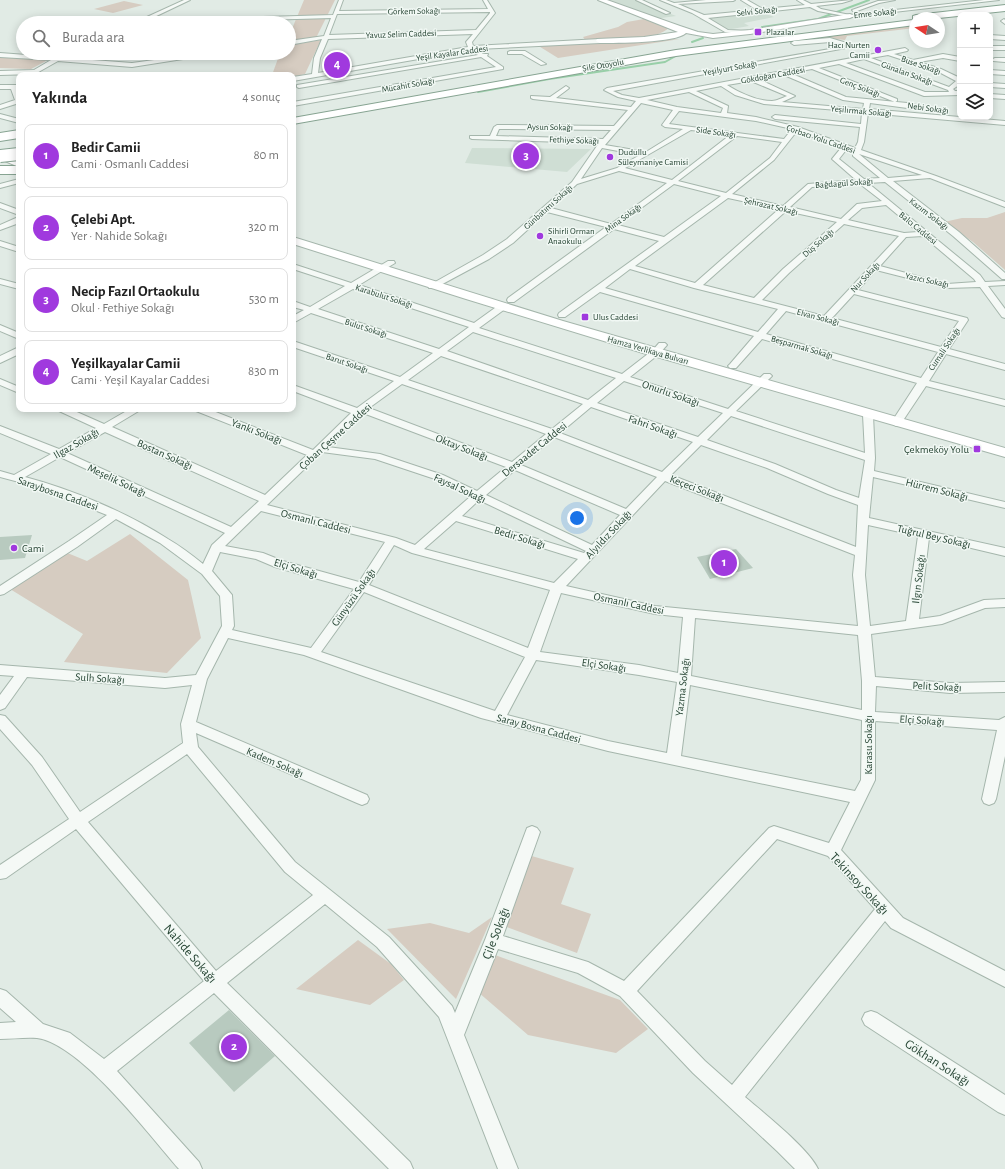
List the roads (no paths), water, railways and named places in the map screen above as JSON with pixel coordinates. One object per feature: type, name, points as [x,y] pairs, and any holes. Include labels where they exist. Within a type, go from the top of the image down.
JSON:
[{"type":"highway","points":[[945,18],[957,16]]},
{"type":"highway","name":"Şile Otoyolu","points":[[993,16],[1005,16]]},
{"type":"highway","name":"Şile Otoyolu","points":[[945,17],[1005,16]]},
{"type":"highway","name":"Şile Otoyolu","points":[[296,114],[399,97],[539,70],[666,49],[909,19]]},
{"type":"highway","name":"Şile Otoyolu","points":[[296,120],[683,52],[909,23]]},
{"type":"highway","points":[[296,125],[372,107]]},
{"type":"highway","points":[[0,132],[16,124]]},
{"type":"highway","points":[[0,137],[16,134]]},
{"type":"highway","points":[[6,155],[16,149]]},
{"type":"highway","points":[[0,170],[16,170]]},
{"type":"main road","points":[[601,0],[652,20],[677,28],[705,34]]},
{"type":"main road","name":"Emre Sokağı","points":[[705,34],[750,32],[853,15]]},
{"type":"main road","points":[[652,20],[705,34]]},
{"type":"main road","points":[[669,37],[682,33],[682,31],[677,28]]},
{"type":"main road","name":"Yeşil Kayalar Caddesi","points":[[600,41],[637,40],[705,34]]},
{"type":"main road","points":[[6,155],[16,162]]},
{"type":"main road","name":"Hamza Yerlikaya Bulvarı","points":[[296,233],[387,266],[437,282],[659,349],[900,419],[1005,453]]},
{"type":"main road","name":"Hamza Yerlikaya Bulvarı","points":[[296,241],[387,266]]},
{"type":"main road","name":"Hamza Yerlikaya Bulvarı","points":[[506,303],[562,315],[659,349],[733,366],[764,379],[868,415],[900,419],[1005,445]]},
{"type":"street","points":[[153,16],[188,0]]},
{"type":"street","points":[[315,75],[317,58],[341,0]]},
{"type":"street","points":[[483,56],[471,48],[469,42],[493,13],[485,0]]},
{"type":"street","points":[[638,0],[668,13]]},
{"type":"street","points":[[662,0],[703,16],[727,31],[750,32]]},
{"type":"street","points":[[671,3],[733,0]]},
{"type":"street","points":[[743,0],[771,15],[820,10]]},
{"type":"street","points":[[799,0],[820,10],[853,15],[854,10],[878,2],[893,0]]},
{"type":"street","name":"Selvi Sokağı","points":[[703,16],[811,6],[850,0]]},
{"type":"street","name":"Emre Sokağı","points":[[853,15],[997,0]]},
{"type":"street","points":[[694,12],[755,6]]},
{"type":"street","name":"Görkem Sokağı","points":[[296,17],[492,10]]},
{"type":"street","name":"Yavuz Selim Caddesi","points":[[296,42],[326,37],[476,32]]},
{"type":"street","points":[[993,37],[1005,38]]},
{"type":"street","name":"Yeşilyurt Sokağı","points":[[607,90],[854,46],[830,40],[794,43]]},
{"type":"street","name":"Yeşil Kayalar Caddesi","points":[[296,78],[471,48],[600,41]]},
{"type":"street","points":[[993,48],[1005,48]]},
{"type":"street","name":"Gökdoğan Caddesi","points":[[640,100],[905,50]]},
{"type":"street","points":[[503,54],[523,52],[543,64]]},
{"type":"street","points":[[296,87],[496,54]]},
{"type":"street","name":"Buse Sokağı","points":[[889,54],[939,70],[957,79]]},
{"type":"street","points":[[0,55],[16,56]]},
{"type":"street","name":"Mücahit Sokağı","points":[[296,103],[500,68],[483,56]]},
{"type":"street","points":[[913,61],[943,56],[957,58]]},
{"type":"street","name":"Günalan Sokağı","points":[[864,58],[951,91]]},
{"type":"street","points":[[37,72],[54,60]]},
{"type":"street","points":[[78,60],[132,65],[168,60]]},
{"type":"street","points":[[995,60],[1005,60]]},
{"type":"street","name":"Nebi Sokağı","points":[[760,63],[844,99],[907,105],[953,112]]},
{"type":"street","points":[[840,63],[924,94],[951,91],[957,92]]},
{"type":"street","points":[[132,65],[137,70]]},
{"type":"street","name":"Genç Sokağı","points":[[814,68],[907,105]]},
{"type":"street","points":[[939,70],[946,68]]},
{"type":"street","points":[[993,72],[1005,73]]},
{"type":"street","points":[[0,73],[16,73]]},
{"type":"street","points":[[374,74],[380,78]]},
{"type":"street","points":[[752,79],[792,96],[775,103]]},
{"type":"street","points":[[601,95],[613,82]]},
{"type":"street","points":[[863,87],[891,82]]},
{"type":"street","points":[[386,83],[393,87]]},
{"type":"street","name":"Yeşilırmak Sokağı","points":[[721,84],[737,94],[764,102],[1005,123]]},
{"type":"street","name":"Buse Sokağı","points":[[951,91],[958,84]]},
{"type":"street","points":[[993,85],[1005,86]]},
{"type":"street","points":[[0,87],[16,87]]},
{"type":"street","points":[[551,99],[566,88]]},
{"type":"street","name":"Çorbacı Yolu Caddesi","points":[[607,90],[620,96],[677,109],[723,116],[757,117],[796,128],[845,147],[934,176],[1005,205]]},
{"type":"street","points":[[689,90],[726,107],[723,116]]},
{"type":"street","points":[[993,96],[1005,97]]},
{"type":"street","points":[[533,97],[633,109]]},
{"type":"street","points":[[589,104],[595,100]]},
{"type":"street","points":[[575,183],[602,144],[640,100]]},
{"type":"street","points":[[857,151],[861,142],[868,101]]},
{"type":"street","points":[[0,107],[16,102]]},
{"type":"street","points":[[761,108],[764,102]]},
{"type":"street","name":"Side Sokağı","points":[[677,109],[665,125],[735,135],[787,140]]},
{"type":"street","points":[[0,116],[16,122]]},
{"type":"street","points":[[757,117],[864,126]]},
{"type":"street","name":"Aysun Sokağı","points":[[492,138],[497,127],[615,128]]},
{"type":"street","name":"Günbatımı Sokağı","points":[[437,282],[486,257],[510,241],[575,183],[619,169],[690,128]]},
{"type":"street","points":[[562,315],[631,267],[772,159],[796,128]]},
{"type":"street","name":"Mina Sokağı","points":[[506,303],[673,182],[735,135]]},
{"type":"street","name":"Fethiye Sokağı","points":[[472,137],[602,144],[647,154]]},
{"type":"street","name":"Balcı Caddesi","points":[[845,147],[835,159],[977,277],[1005,315]]},
{"type":"street","name":"Kazım Sokağı","points":[[857,151],[855,155],[934,217],[1005,277]]},
{"type":"street","name":"Şehrazat Sokağı","points":[[619,169],[904,236],[925,234]]},
{"type":"street","name":"Bağdagül Sokağı","points":[[697,286],[810,185],[934,176]]},
{"type":"street","points":[[0,186],[16,182]]},
{"type":"street","name":"Düş Sokağı","points":[[756,300],[786,271],[860,206],[888,203]]},
{"type":"street","points":[[0,206],[16,212]]},
{"type":"street","points":[[546,209],[665,240]]},
{"type":"street","points":[[908,220],[934,217]]},
{"type":"street","points":[[0,228],[16,221]]},
{"type":"street","name":"Nur Sokağı","points":[[826,319],[904,236]]},
{"type":"street","points":[[0,243],[16,249]]},
{"type":"street","points":[[296,318],[387,266]]},
{"type":"street","name":"Karabulut Sokağı","points":[[296,267],[473,328]]},
{"type":"street","name":"Elvan Sokağı","points":[[631,267],[697,286],[756,300],[1005,367]]},
{"type":"street","name":"Yazıcı Sokağı","points":[[875,267],[947,286],[1005,283]]},
{"type":"street","points":[[0,280],[16,286]]},
{"type":"street","name":"Beşparmak Sokağı","points":[[599,289],[1005,404]]},
{"type":"street","name":"Cumali Sokağı","points":[[852,291],[964,320],[943,350],[900,419]]},
{"type":"street","name":"Çoban Çeşme Caddesi","points":[[206,571],[216,548],[360,411],[506,303]]},
{"type":"street","name":"Bulut Sokağı","points":[[296,305],[440,352]]},
{"type":"street","points":[[733,366],[784,308]]},
{"type":"street","points":[[0,328],[16,335]]},
{"type":"street","name":"Onurlu Sokağı","points":[[473,328],[624,377],[728,413],[870,458]]},
{"type":"street","name":"Barut Sokağı","points":[[296,345],[401,381]]},
{"type":"street","name":"Dersaadet Caddesi","points":[[416,550],[512,466],[659,349]]},
{"type":"street","points":[[0,360],[16,352]]},
{"type":"street","name":"Fahri Sokağı","points":[[440,352],[771,466],[832,492],[864,503]]},
{"type":"street","name":"Alyıldız Sokağı","points":[[499,717],[532,655],[557,588],[664,476],[764,379]]},
{"type":"street","name":"Keçeci Sokağı","points":[[401,381],[552,433],[861,553]]},
{"type":"street","points":[[0,382],[16,389]]},
{"type":"street","name":"Oktay Sokağı","points":[[296,389],[512,466],[604,503],[627,514]]},
{"type":"street","name":"Bostan Sokağı","points":[[69,412],[104,427],[263,503]]},
{"type":"street","name":"Ilgaz Sokağı","points":[[16,478],[132,412]]},
{"type":"street","name":"Yankı Sokağı","points":[[207,412],[317,451]]},
{"type":"street","points":[[861,553],[864,503],[870,458],[868,415]]},
{"type":"street","name":"Meşelik Sokağı","points":[[0,429],[59,453],[233,532]]},
{"type":"street","name":"Faysal Sokağı","points":[[317,451],[376,456],[439,477],[589,554]]},
{"type":"street","name":"Hürrem Sokağı","points":[[868,473],[1005,505]]},
{"type":"street","name":"Saraybosna Caddesi","points":[[0,474],[38,484],[115,514],[164,541],[206,571],[226,595],[228,626],[225,633]]},
{"type":"street","name":"Osmanlı Caddesi","points":[[263,503],[392,540],[416,550],[557,588],[654,610],[864,631],[942,620],[984,604],[1005,603]]},
{"type":"street","points":[[0,591],[73,544],[115,514]]},
{"type":"street","name":"Bedir Sokağı","points":[[454,517],[589,554]]},
{"type":"street","name":"Tuğrul Bey Sokağı","points":[[863,520],[1005,552]]},
{"type":"street","name":"Ilgın Sokağı","points":[[912,624],[924,534]]},
{"type":"street","name":"Günyüzü Sokağı","points":[[313,654],[362,587],[392,540]]},
{"type":"street","name":"Elçi Sokağı","points":[[216,548],[259,556],[279,564],[362,587],[532,655],[639,670],[868,716],[1005,723]]},
{"type":"street","name":"Karasu Sokağı","points":[[833,851],[868,780],[869,681],[859,575],[861,553]]},
{"type":"street","name":"Yazma Sokağı","points":[[672,759],[684,679],[689,614]]},
{"type":"street","points":[[225,633],[200,679],[188,724],[191,749],[290,867],[383,942],[446,1012],[456,1033],[508,1169]]},
{"type":"street","name":"Saray Bosna Caddesi","points":[[225,633],[313,654],[414,690],[499,717],[608,746],[860,798]]},
{"type":"street","name":"Sulh Sokağı","points":[[0,670],[164,683],[200,679]]},
{"type":"street","points":[[0,705],[20,678],[22,672]]},
{"type":"street","name":"Pelit Sokağı","points":[[869,681],[950,688],[1005,687]]},
{"type":"street","name":"Nahide Sokağı","points":[[0,720],[37,761],[78,821],[215,982],[403,1169]]},
{"type":"street","points":[[989,799],[1005,723]]},
{"type":"street","name":"Kadem Sokağı","points":[[188,724],[362,799]]},
{"type":"street","points":[[0,873],[190,745]]},
{"type":"street","name":"Çile Sokağı","points":[[456,1033],[493,940],[532,832]]},
{"type":"street","name":"Tekinsoy Sokağı","points":[[626,991],[774,832],[833,851],[897,923],[1005,979]]},
{"type":"street","points":[[104,1070],[325,895]]},
{"type":"street","points":[[733,1098],[884,909]]},
{"type":"street","points":[[493,940],[582,967],[626,991],[699,1067],[808,1169]]},
{"type":"street","points":[[0,997],[38,1030]]},
{"type":"street","name":"Gökhan Sokağı","points":[[871,1018],[1005,1106]]},
{"type":"street","points":[[0,1031],[38,1030],[64,1039],[104,1070],[192,1169]]},
{"type":"waterway","points":[[762,27],[818,19],[869,0]]},
{"type":"waterway","points":[[692,42],[703,38]]},
{"type":"waterway","points":[[478,92],[549,79],[665,62],[681,53]]},
{"type":"place","name":"Plazalar","points":[[758,32]]},
{"type":"place","name":"Hacı Nurten Camii","points":[[878,50]]},
{"type":"place","name":"Yeşilkayalar Camii","points":[[337,65]]},
{"type":"place","name":"Necip Fazıl Ortaokulu","points":[[526,156]]},
{"type":"place","name":"Dudullu Süleymaniye Camisi","points":[[610,157]]},
{"type":"place","name":"Sihirli Orman Anaokulu","points":[[540,236]]},
{"type":"place","name":"Ulus Caddesi","points":[[585,317]]},
{"type":"place","name":"Çekmeköy Yolu","points":[[977,449]]},
{"type":"place","name":"Cami","points":[[14,548]]},
{"type":"place","name":"Bedir Camii","points":[[724,563]]},
{"type":"place","name":"Çelebi Apt.","points":[[234,1047]]}]
